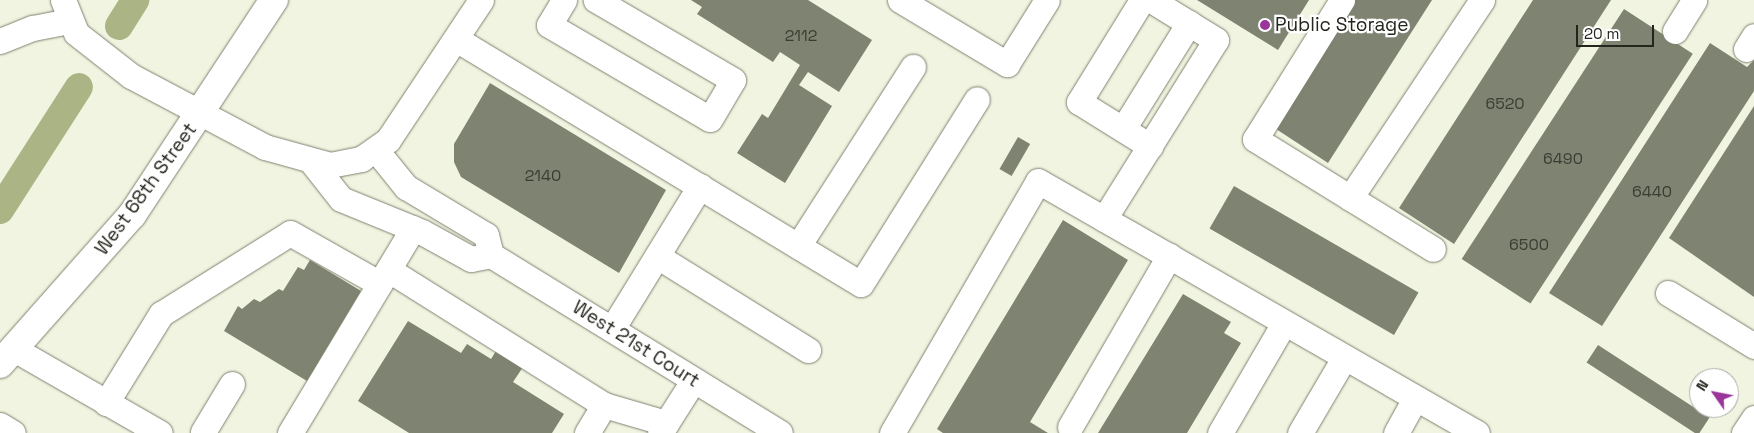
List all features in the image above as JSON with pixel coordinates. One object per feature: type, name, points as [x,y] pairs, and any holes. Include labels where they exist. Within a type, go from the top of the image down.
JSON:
[{"type":"main road","name":"West 68th Street","points":[[7,356],[111,241],[200,113],[274,0]]},
{"type":"street","points":[[0,41],[33,28],[67,11],[82,40],[125,72],[265,147],[311,161],[345,164],[376,150],[399,126],[481,0]]},
{"type":"street","points":[[564,0],[549,25],[710,119],[733,80],[596,0]]},
{"type":"street","points":[[900,0],[1007,64],[1047,0]]},
{"type":"street","points":[[1142,0],[1079,102],[1150,146]]},
{"type":"street","points":[[1104,219],[1216,40],[1151,0]]},
{"type":"street","points":[[1342,0],[1256,140],[1433,249]]},
{"type":"street","points":[[1350,198],[1482,0]]},
{"type":"street","points":[[1675,30],[1694,0]]},
{"type":"street","points":[[1123,129],[1189,23]]},
{"type":"street","points":[[456,39],[860,284],[977,99]]},
{"type":"street","points":[[798,246],[913,66]]},
{"type":"street","points":[[311,161],[341,199],[413,228],[471,259],[491,255],[486,235],[406,187],[376,150]]},
{"type":"street","points":[[892,433],[1038,181],[1472,432]]},
{"type":"street","points":[[612,329],[700,186]]},
{"type":"street","points":[[294,432],[413,228]]},
{"type":"street","points":[[106,403],[161,314],[290,233],[384,277],[604,405],[663,428],[693,381]]},
{"type":"street","name":"West 21st Court","points":[[491,255],[612,329],[765,429]]},
{"type":"street","points":[[657,256],[808,350]]},
{"type":"street","points":[[1070,427],[1169,256]]},
{"type":"street","points":[[1668,293],[1754,346]]},
{"type":"street","points":[[1220,433],[1284,323]]},
{"type":"street","points":[[7,356],[106,403],[160,433]]},
{"type":"street","points":[[1300,433],[1344,358]]},
{"type":"street","points":[[203,433],[232,384]]},
{"type":"street","points":[[1396,433],[1415,399]]},
{"type":"street","points":[[586,433],[604,405]]},
{"type":"street","points":[[1744,433],[1754,418]]},
{"type":"street","points":[[0,425],[13,433]]},
{"type":"building","points":[[691,0],[808,0],[872,40],[839,92],[808,72],[799,85],[832,106],[785,183],[737,153],[762,114],[768,118],[800,65],[780,52],[773,62],[697,14],[702,7]]},
{"type":"building","name":"Public Storage","points":[[1197,0],[1309,0],[1278,50]]},
{"type":"building","points":[[1355,0],[1432,0],[1328,163],[1273,127]]},
{"type":"building","points":[[1533,0],[1611,0],[1454,244],[1399,208]]},
{"type":"building","points":[[1624,9],[1693,54],[1530,304],[1462,259]]},
{"type":"building","points":[[1710,43],[1747,67],[1754,60],[1754,91],[1602,326],[1549,293]]},
{"type":"building","points":[[490,83],[666,190],[619,273],[461,177],[454,162],[454,144]]},
{"type":"building","points":[[1754,106],[1754,297],[1669,238]]},
{"type":"building","points":[[1018,137],[1030,144],[1012,176],[1000,169]]},
{"type":"building","points":[[1234,186],[1418,292],[1394,335],[1210,228]]},
{"type":"building","points":[[1063,220],[1128,260],[1030,422],[1048,433],[943,433],[937,429]]},
{"type":"building","points":[[310,260],[361,291],[307,381],[224,331],[238,306],[242,309],[254,299],[260,302],[279,289],[283,291],[298,267],[304,270]]},
{"type":"building","points":[[1183,294],[1231,322],[1224,333],[1241,343],[1187,433],[1098,433]]},
{"type":"building","points":[[408,321],[461,353],[467,344],[491,359],[496,351],[523,367],[513,382],[564,414],[552,433],[409,433],[358,401]]},
{"type":"building","points":[[1598,345],[1689,404],[1689,418],[1709,418],[1699,433],[1695,433],[1587,363]]},
{"type":"waterway","points":[[119,26],[135,0]]},
{"type":"waterway","points":[[0,210],[79,87]]},
{"type":"place","name":"Public Storage","points":[[1265,25]]}]
